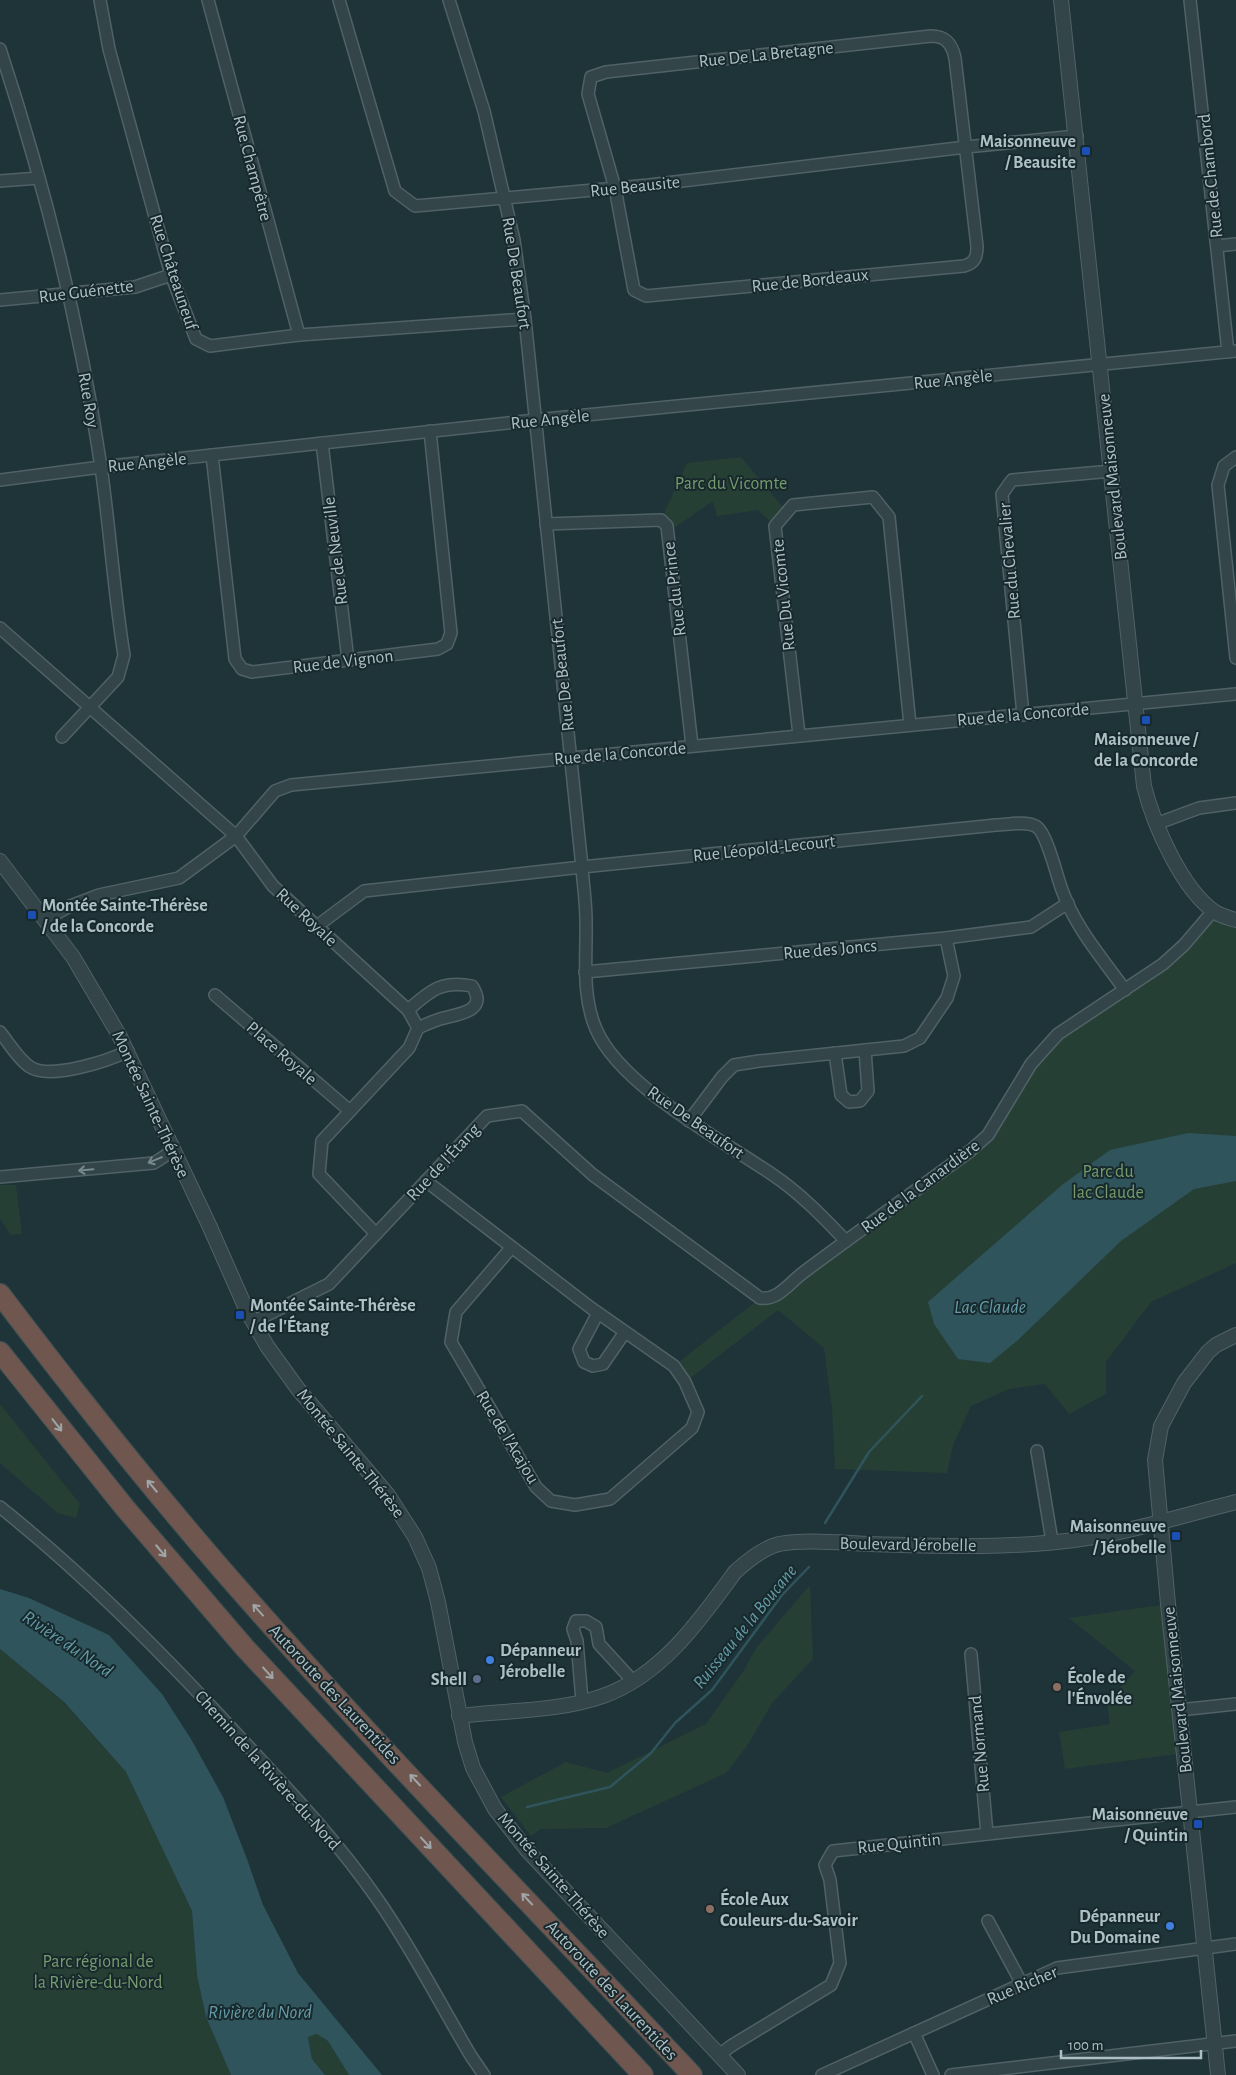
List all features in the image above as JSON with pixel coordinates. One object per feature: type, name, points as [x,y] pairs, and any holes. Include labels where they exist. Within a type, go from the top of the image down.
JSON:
[{"type":"highway","name":"Autoroute des Laurentides","points":[[0,1294],[103,1427],[231,1580],[326,1685],[692,2075]]},
{"type":"highway","name":"Autoroute des Laurentides","points":[[0,1352],[119,1501],[245,1648],[643,2075]]},
{"type":"street","name":"Rue Châteauneuf","points":[[100,0],[109,49],[171,274],[196,338],[210,346],[299,335],[525,320]]},
{"type":"street","name":"Rue Champêtre","points":[[208,0],[299,335]]},
{"type":"street","name":"Rue Beausite","points":[[340,0],[395,191],[415,206],[615,188],[1077,136]]},
{"type":"street","name":"Rue De Beaufort","points":[[449,0],[484,111],[514,240],[525,320],[582,867],[586,919],[585,972],[589,1004],[596,1028],[607,1048],[644,1085],[689,1121],[774,1176],[810,1204],[846,1240]]},
{"type":"street","name":"Boulevard Maisonneuve","points":[[1061,0],[1077,136],[1134,704],[1144,786],[1156,824],[1166,846],[1187,881],[1213,910],[1236,920]]},
{"type":"street","name":"Rue de Chambord","points":[[1190,0],[1217,246],[1232,352]]},
{"type":"street","name":"Rue De La Bretagne","points":[[615,188],[588,94],[591,77],[606,72],[938,36],[949,43],[953,51],[966,147]]},
{"type":"street","name":"Rue Roy","points":[[0,49],[28,135],[70,293],[101,467],[124,655],[118,677],[62,737]]},
{"type":"street","name":"Rue de Bordeaux","points":[[615,188],[634,290],[646,296],[964,266],[976,260],[977,252],[966,147]]},
{"type":"street","points":[[0,181],[39,178]]},
{"type":"street","points":[[1217,246],[1236,244]]},
{"type":"street","name":"Rue Guénette","points":[[0,300],[136,287],[171,274]]},
{"type":"street","name":"Rue Angèle","points":[[0,480],[101,467],[535,420],[1232,352]]},
{"type":"street","name":"Rue de Vignon","points":[[212,455],[235,659],[242,669],[252,672],[438,649],[447,644],[451,632],[430,431]]},
{"type":"street","name":"Rue de Neuville","points":[[322,443],[348,660]]},
{"type":"street","points":[[1236,457],[1224,466],[1218,485],[1236,658]]},
{"type":"street","name":"Rue du Chevalier","points":[[1023,715],[1002,494],[1012,480],[1112,471]]},
{"type":"street","name":"Rue Du Vicomte","points":[[799,736],[775,526],[793,505],[811,503],[873,497],[889,517],[910,725]]},
{"type":"street","name":"Rue du Prince","points":[[546,524],[661,520],[667,526],[692,746]]},
{"type":"street","name":"Rue Royale","points":[[0,628],[236,836],[273,886],[408,1010],[418,1028]]},
{"type":"street","name":"Rue de la Concorde","points":[[45,920],[70,906],[99,895],[179,878],[236,836],[275,791],[291,785],[1236,694]]},
{"type":"street","points":[[1156,824],[1199,808],[1236,803]]},
{"type":"street","name":"Rue Léopold-Lecourt","points":[[317,926],[364,891],[996,825],[1025,824],[1037,827],[1045,836],[1075,919],[1125,990]]},
{"type":"street","name":"Montée Sainte-Thérèse","points":[[0,861],[80,968],[128,1051],[253,1322],[284,1371],[388,1494],[415,1537],[429,1568],[438,1602],[459,1716],[473,1768],[506,1824],[560,1886],[738,2075]]},
{"type":"street","name":"Rue des Joncs","points":[[585,972],[946,938],[1031,927],[1068,903]]},
{"type":"street","name":"Rue de la Canardière","points":[[760,1298],[774,1297],[846,1240],[970,1152],[988,1135],[1031,1064],[1058,1034],[1163,964],[1184,945],[1213,910]]},
{"type":"street","points":[[689,1121],[722,1077],[734,1066],[904,1046],[920,1038],[947,998],[954,976],[946,938]]},
{"type":"street","points":[[376,1234],[319,1174],[322,1141],[408,1048],[418,1028],[438,1019],[470,1011],[477,1002],[477,994],[472,986],[458,984],[432,989],[408,1010]]},
{"type":"street","name":"Place Royale","points":[[215,995],[350,1111]]},
{"type":"street","points":[[0,1032],[23,1061],[37,1070],[58,1071],[86,1066],[128,1051]]},
{"type":"street","points":[[835,1053],[841,1095],[849,1102],[854,1102],[863,1098],[868,1092],[865,1050]]},
{"type":"street","name":"Rue de l'Étang","points":[[253,1322],[329,1284],[487,1116],[522,1111],[593,1175],[760,1298]]},
{"type":"street","points":[[0,1177],[154,1163],[174,1150]]},
{"type":"street","name":"Rue de l'Acajou","points":[[426,1181],[598,1313],[674,1366],[681,1376],[698,1412],[692,1428],[610,1499],[575,1505],[551,1502],[536,1487],[451,1342],[456,1312],[511,1248]]},
{"type":"street","points":[[598,1313],[579,1349],[584,1362],[593,1366],[603,1364],[624,1332]]},
{"type":"street","name":"Boulevard Maisonneuve","points":[[1218,2075],[1160,1522],[1156,1460],[1158,1436],[1166,1414],[1184,1383],[1200,1361],[1216,1345],[1236,1335]]},
{"type":"street","points":[[1037,1451],[1052,1541]]},
{"type":"street","name":"Boulevard Jérobelle","points":[[459,1716],[553,1707],[616,1691],[663,1660],[679,1643],[734,1572],[746,1562],[777,1545],[790,1542],[827,1542],[991,1546],[1081,1539],[1160,1522],[1236,1502]]},
{"type":"street","name":"Chemin de la Rivière-du-Nord","points":[[0,1506],[57,1553],[142,1634],[261,1760],[333,1841],[390,1917],[457,2034],[484,2075]]},
{"type":"street","points":[[582,1701],[576,1641],[573,1630],[576,1621],[586,1620],[596,1627],[599,1644],[632,1680]]},
{"type":"street","name":"Rue Normand","points":[[971,1654],[987,1834]]},
{"type":"street","points":[[1179,1710],[1236,1704]]},
{"type":"street","name":"Rue Quintin","points":[[719,2055],[831,1985],[840,1963],[830,1880],[825,1865],[833,1851],[1236,1807]]},
{"type":"street","points":[[988,1921],[1022,1984]]},
{"type":"street","name":"Rue Richer","points":[[822,2075],[1057,1968],[1236,1944]]},
{"type":"street","points":[[914,2033],[933,2075]]},
{"type":"street","points":[[951,2075],[1236,2041]]},
{"type":"green space","name":"Parc du Vicomte","points":[[741,457],[787,512],[775,526],[758,510],[717,516],[713,501],[668,532],[661,520],[687,463]]},
{"type":"green space","name":"Parc du lac Claude","points":[[1213,911],[1236,920],[1236,1263],[1151,1302],[1106,1362],[1106,1394],[1069,1414],[1045,1384],[1009,1389],[971,1406],[953,1445],[947,1473],[835,1469],[832,1409],[824,1348],[778,1310],[685,1382],[674,1366],[760,1298],[767,1299],[970,1151],[1058,1034],[1163,964]]},
{"type":"green space","points":[[0,1185],[16,1185],[22,1234],[11,1235],[0,1219]]},
{"type":"green space","points":[[0,1404],[80,1504],[76,1518],[58,1513],[0,1463]]},
{"type":"green space","points":[[810,1585],[813,1659],[772,1703],[749,1743],[726,1773],[606,1828],[541,1829],[531,1836],[501,1797],[566,1762],[607,1773],[706,1724],[743,1672],[756,1648]]},
{"type":"green space","points":[[1168,1604],[1184,1753],[1065,1769],[1059,1732],[1110,1724],[1107,1703],[1135,1671],[1069,1618]]},
{"type":"green space","name":"Parc régional de la Rivière-du-Nord","points":[[0,1649],[62,1701],[126,1772],[192,1911],[197,1975],[206,2017],[231,2075],[0,2075]]},
{"type":"green space","points":[[318,2034],[328,2041],[349,2075],[325,2075],[312,2059],[308,2036]]},
{"type":"water","name":"Lac Claude","points":[[1188,1133],[1236,1136],[1236,1181],[1194,1189],[1121,1241],[1018,1340],[990,1363],[958,1359],[934,1324],[928,1302],[1062,1185],[1110,1150]]},
{"type":"water","name":"Rivière du Nord","points":[[0,1589],[29,1598],[109,1635],[162,1694],[191,1739],[223,1797],[263,1905],[298,1973],[382,2075],[349,2075],[328,2041],[317,2034],[308,2037],[312,2059],[325,2075],[231,2075],[206,2017],[197,1975],[192,1911],[126,1772],[64,1702],[0,1649]]},
{"type":"waterway","name":"Ruisseau de la Boucane","points":[[825,1523],[869,1452],[922,1396]]},
{"type":"waterway","name":"Ruisseau de la Boucane","points":[[527,1807],[610,1787],[651,1753],[675,1723],[712,1690],[782,1595],[809,1567]]},
{"type":"place","name":"Maisonneuve / Beausite","points":[[1086,151]]},
{"type":"place","name":"Maisonneuve / de la Concorde","points":[[1146,720]]},
{"type":"place","name":"Montée Sainte-Thérèse / de la Concorde","points":[[32,915]]},
{"type":"place","name":"Montée Sainte-Thérèse / de l'Étang","points":[[240,1315]]},
{"type":"place","name":"Maisonneuve / Jérobelle","points":[[1176,1536]]},
{"type":"place","name":"Dépanneur Jérobelle","points":[[490,1660]]},
{"type":"place","name":"Shell","points":[[477,1679]]},
{"type":"place","name":"École de l'Énvolée","points":[[1057,1687]]},
{"type":"place","name":"Maisonneuve / Quintin","points":[[1198,1824]]},
{"type":"place","name":"École Aux Couleurs-du-Savoir","points":[[710,1909]]},
{"type":"place","name":"Dépanneur Du Domaine","points":[[1170,1926]]}]
